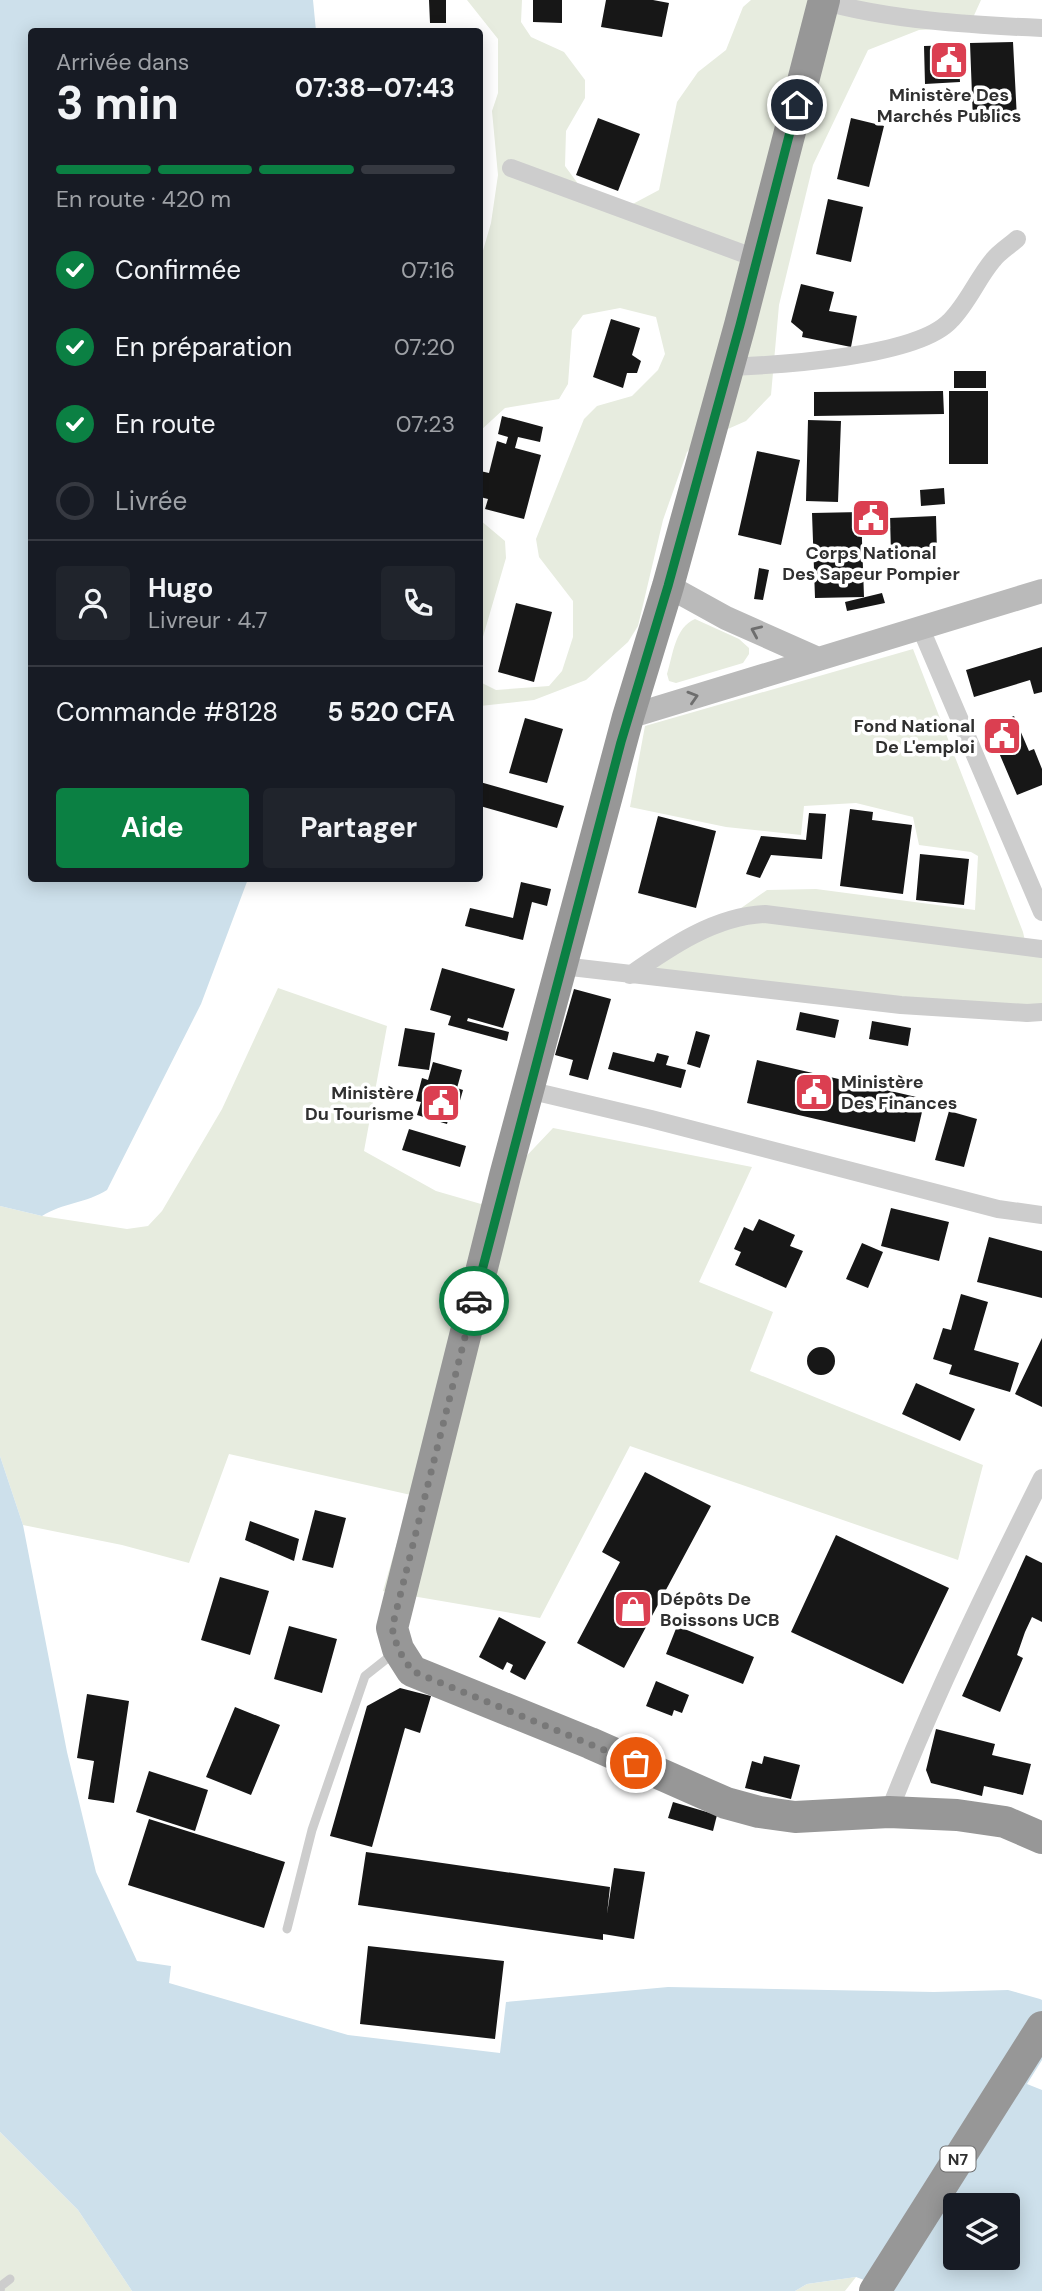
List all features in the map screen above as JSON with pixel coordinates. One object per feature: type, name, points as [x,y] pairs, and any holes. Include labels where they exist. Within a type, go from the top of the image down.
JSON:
[{"type":"highway","points":[[822,0],[758,259],[668,586],[628,717],[528,1090],[392,1628],[398,1649],[412,1671],[726,1803],[758,1812],[795,1817],[889,1812],[957,1815],[1005,1822],[1042,1838]]},
{"type":"highway","name":"N7","points":[[875,2291],[1042,2027]]},
{"type":"street","points":[[822,0],[882,13],[1042,28]]},
{"type":"street","points":[[511,168],[758,259]]},
{"type":"street","points":[[728,367],[782,365],[854,356],[919,339],[949,323],[993,259],[1017,239]]},
{"type":"street","points":[[668,586],[726,618],[818,659]]},
{"type":"street","points":[[628,717],[1042,591]]},
{"type":"street","points":[[921,629],[1042,912]]},
{"type":"street","points":[[630,975],[668,949],[715,926],[750,915],[765,914],[1042,949]]},
{"type":"street","points":[[562,966],[901,1006],[1042,1012]]},
{"type":"street","points":[[528,1090],[998,1209],[1042,1215]]},
{"type":"street","points":[[889,1812],[924,1724],[1042,1478]]},
{"type":"lane","points":[[287,1929],[312,1830],[365,1676],[398,1649]]},
{"type":"lane","points":[[0,2291],[1,2286],[10,2279]]},
{"type":"shaded area","points":[[467,0],[522,0],[521,22],[531,37],[564,52],[585,80],[585,98],[566,131],[565,166],[592,203],[629,206],[659,190],[677,102],[698,72],[726,50],[743,7],[751,0],[981,0],[971,22],[955,28],[919,30],[868,50],[813,165],[779,305],[771,395],[746,421],[696,443],[687,452],[663,520],[638,626],[628,642],[586,680],[534,700],[483,706],[483,684],[496,690],[549,686],[562,671],[573,637],[573,601],[539,557],[536,539],[584,419],[597,406],[632,396],[658,370],[665,354],[656,317],[620,308],[583,315],[572,330],[568,384],[559,399],[505,408],[483,428],[483,251],[491,223],[498,175],[492,111],[498,93],[498,39]]},
{"type":"shaded area","points":[[483,523],[505,541],[506,558],[483,637]]},
{"type":"shaded area","points":[[695,619],[739,639],[749,648],[749,654],[743,663],[676,683],[669,681],[667,674],[676,642],[683,628]]},
{"type":"shaded area","points":[[913,649],[1023,932],[1027,950],[1042,951],[1042,1005],[1029,1010],[630,973],[734,913],[767,890],[816,889],[975,910],[978,856],[971,852],[919,845],[913,817],[856,803],[804,806],[801,835],[726,827],[630,807],[645,726]]},
{"type":"shaded area","points":[[278,988],[387,1026],[364,1151],[436,1191],[481,1204],[553,1128],[752,1167],[699,1282],[773,1312],[750,1371],[983,1465],[958,1560],[630,1446],[540,1618],[383,1591],[411,1495],[229,1454],[189,1563],[122,1545],[23,1525],[0,1456],[0,1206],[42,1216],[127,1229],[148,1226],[162,1211],[222,1109]]},
{"type":"shaded area","points":[[0,2132],[78,2210],[132,2291],[0,2291]]},
{"type":"shaded area","points":[[856,2277],[845,2291],[795,2291],[807,2284]]},
{"type":"water","points":[[0,0],[313,0],[316,28],[28,28],[28,882],[247,882],[201,1004],[107,1190],[42,1216],[0,1206]]},
{"type":"water","points":[[0,1456],[23,1525],[67,1752],[96,1872],[137,1961],[171,1966],[169,1983],[348,2035],[500,2053],[506,2002],[668,1987],[934,1992],[1008,1990],[1042,2000],[1042,2060],[1027,2084],[1042,2090],[1042,2291],[894,2291],[856,2277],[807,2284],[795,2291],[132,2291],[78,2210],[0,2132]]},
{"type":"building","points":[[429,0],[446,0],[446,23],[430,23]]},
{"type":"building","points":[[533,0],[562,0],[562,23],[533,22]]},
{"type":"building","points":[[606,0],[653,0],[669,3],[662,37],[601,27]]},
{"type":"building","points":[[1013,42],[1017,119],[973,121],[970,43]]},
{"type":"building","points":[[958,45],[960,82],[925,84],[924,46]]},
{"type":"building","points":[[598,118],[640,134],[618,191],[576,175]]},
{"type":"building","points":[[851,118],[884,126],[869,187],[837,179]]},
{"type":"building","points":[[828,199],[863,207],[851,262],[816,254]]},
{"type":"building","points":[[801,284],[834,292],[829,311],[857,316],[851,347],[802,337],[803,332],[791,322]]},
{"type":"building","points":[[611,319],[640,328],[632,355],[641,361],[637,373],[627,373],[623,388],[593,377]]},
{"type":"building","points":[[954,371],[986,371],[986,388],[954,388]]},
{"type":"building","points":[[943,391],[944,414],[814,416],[814,392]]},
{"type":"building","points":[[949,391],[988,391],[988,464],[949,464]]},
{"type":"building","points":[[502,416],[543,427],[540,442],[518,437],[515,448],[541,455],[524,519],[485,509],[488,499],[483,498],[483,472],[489,473],[497,441],[506,444],[508,437],[498,434]]},
{"type":"building","points":[[808,420],[841,421],[838,502],[806,501]]},
{"type":"building","points":[[757,451],[800,460],[781,545],[738,535]]},
{"type":"building","points":[[944,488],[945,504],[921,506],[920,490]]},
{"type":"building","points":[[861,512],[864,597],[815,598],[812,513]]},
{"type":"building","points":[[936,516],[937,552],[891,553],[890,518]]},
{"type":"building","points":[[759,568],[769,570],[763,600],[754,599]]},
{"type":"building","points":[[882,593],[885,603],[847,611],[845,602]]},
{"type":"building","points":[[516,603],[552,612],[534,682],[498,672]]},
{"type":"building","points":[[1042,647],[1042,692],[1034,694],[1030,680],[974,697],[966,670]]},
{"type":"building","points":[[1014,716],[1029,751],[1034,749],[1042,769],[1042,785],[1017,795],[988,727]]},
{"type":"building","points":[[525,718],[563,729],[547,783],[509,773]]},
{"type":"building","points":[[483,783],[564,806],[557,828],[483,807]]},
{"type":"building","points":[[850,809],[873,812],[872,820],[912,825],[903,894],[840,886]]},
{"type":"building","points":[[809,813],[826,814],[822,859],[771,855],[760,878],[746,874],[761,836],[806,840]]},
{"type":"building","points":[[658,816],[716,831],[696,908],[638,893]]},
{"type":"building","points":[[920,854],[969,859],[964,905],[916,900]]},
{"type":"building","points":[[521,882],[551,889],[547,906],[532,902],[523,940],[465,926],[470,908],[513,918]]},
{"type":"building","points":[[442,968],[515,989],[503,1028],[468,1018],[467,1021],[509,1032],[507,1041],[448,1025],[451,1016],[430,1010]]},
{"type":"building","points":[[574,989],[611,999],[588,1080],[569,1075],[573,1060],[555,1055]]},
{"type":"building","points":[[800,1012],[839,1020],[835,1038],[796,1030]]},
{"type":"building","points":[[872,1021],[911,1028],[908,1046],[869,1039]]},
{"type":"building","points":[[405,1028],[435,1033],[429,1070],[398,1066]]},
{"type":"building","points":[[696,1031],[710,1035],[700,1068],[687,1064]]},
{"type":"building","points":[[613,1052],[654,1062],[657,1053],[669,1056],[666,1065],[686,1070],[681,1088],[608,1069]]},
{"type":"building","points":[[757,1060],[925,1099],[915,1142],[747,1103]]},
{"type":"building","points":[[433,1062],[462,1070],[457,1088],[463,1090],[457,1111],[451,1109],[447,1124],[417,1115],[421,1102],[416,1101],[422,1078],[428,1080]]},
{"type":"building","points":[[949,1111],[977,1119],[964,1167],[935,1160]]},
{"type":"building","points":[[409,1129],[466,1146],[460,1167],[402,1150]]},
{"type":"building","points":[[891,1208],[949,1222],[939,1261],[881,1246]]},
{"type":"building","points":[[759,1219],[795,1235],[790,1246],[803,1251],[786,1288],[735,1265],[741,1252],[734,1249],[744,1227],[753,1231]]},
{"type":"building","points":[[989,1237],[1042,1251],[1042,1298],[977,1282]]},
{"type":"building","points":[[862,1243],[883,1252],[868,1288],[846,1279]]},
{"type":"building","points":[[961,1294],[988,1302],[974,1350],[1019,1363],[1010,1392],[949,1374],[952,1365],[933,1359],[943,1328],[951,1330]]},
{"type":"building","points":[[1042,1338],[1042,1407],[1015,1394]]},
{"type":"building","points":[[821,1347],[831,1351],[835,1361],[831,1371],[821,1375],[811,1371],[807,1361],[811,1351]]},
{"type":"building","points":[[916,1383],[975,1409],[960,1441],[902,1414]]},
{"type":"building","points":[[645,1472],[711,1506],[624,1668],[577,1643],[620,1562],[602,1552]]},
{"type":"building","points":[[315,1510],[346,1518],[333,1568],[302,1560]]},
{"type":"building","points":[[250,1521],[299,1539],[294,1561],[245,1540]]},
{"type":"building","points":[[836,1535],[949,1588],[903,1684],[791,1632]]},
{"type":"building","points":[[1026,1555],[1042,1563],[1042,1622],[1032,1617],[1017,1655],[1023,1658],[1000,1712],[962,1696]]},
{"type":"building","points":[[220,1577],[269,1591],[250,1655],[201,1640]]},
{"type":"building","points":[[499,1617],[546,1642],[525,1680],[510,1672],[513,1665],[507,1662],[503,1670],[479,1657]]},
{"type":"building","points":[[289,1626],[337,1639],[322,1693],[274,1679]]},
{"type":"building","points":[[677,1626],[754,1657],[743,1684],[666,1654]]},
{"type":"building","points":[[656,1681],[689,1695],[682,1713],[674,1710],[672,1716],[646,1706]]},
{"type":"building","points":[[400,1688],[431,1696],[420,1733],[405,1728],[372,1847],[330,1836],[367,1706]]},
{"type":"building","points":[[87,1694],[129,1701],[114,1803],[88,1799],[94,1761],[77,1758]]},
{"type":"building","points":[[235,1707],[280,1725],[251,1795],[206,1777]]},
{"type":"building","points":[[936,1729],[995,1744],[992,1755],[1031,1764],[1023,1795],[984,1786],[982,1796],[931,1783],[926,1770]]},
{"type":"building","points":[[764,1756],[800,1765],[791,1799],[745,1788],[752,1761],[762,1764]]},
{"type":"building","points":[[149,1771],[208,1790],[195,1831],[136,1812]]},
{"type":"building","points":[[673,1802],[717,1815],[713,1831],[668,1818]]},
{"type":"building","points":[[149,1819],[285,1862],[264,1928],[128,1885]]},
{"type":"building","points":[[366,1852],[610,1887],[607,1914],[614,1868],[645,1872],[634,1939],[603,1934],[603,1940],[358,1905]]},
{"type":"building","points":[[368,1946],[504,1961],[495,2039],[360,2024]]},
{"type":"way so far","points":[[474,1301],[392,1628],[398,1649],[412,1671],[636,1763]]},
{"type":"place","name":"Ministère Des Marchés Publics","points":[[949,60]]},
{"type":"place","name":"Corps National Des Sapeur Pompier","points":[[871,518]]},
{"type":"place","name":"Fond National De L'emploi","points":[[1002,736]]},
{"type":"place","name":"Ministère Des Finances","points":[[814,1092]]},
{"type":"place","name":"Ministère Du Tourisme","points":[[441,1103]]},
{"type":"place","name":"Dépôts De Boissons UCB","points":[[633,1609]]},
{"type":"route","points":[[474,1301],[621,742],[668,586],[797,105]]}]
